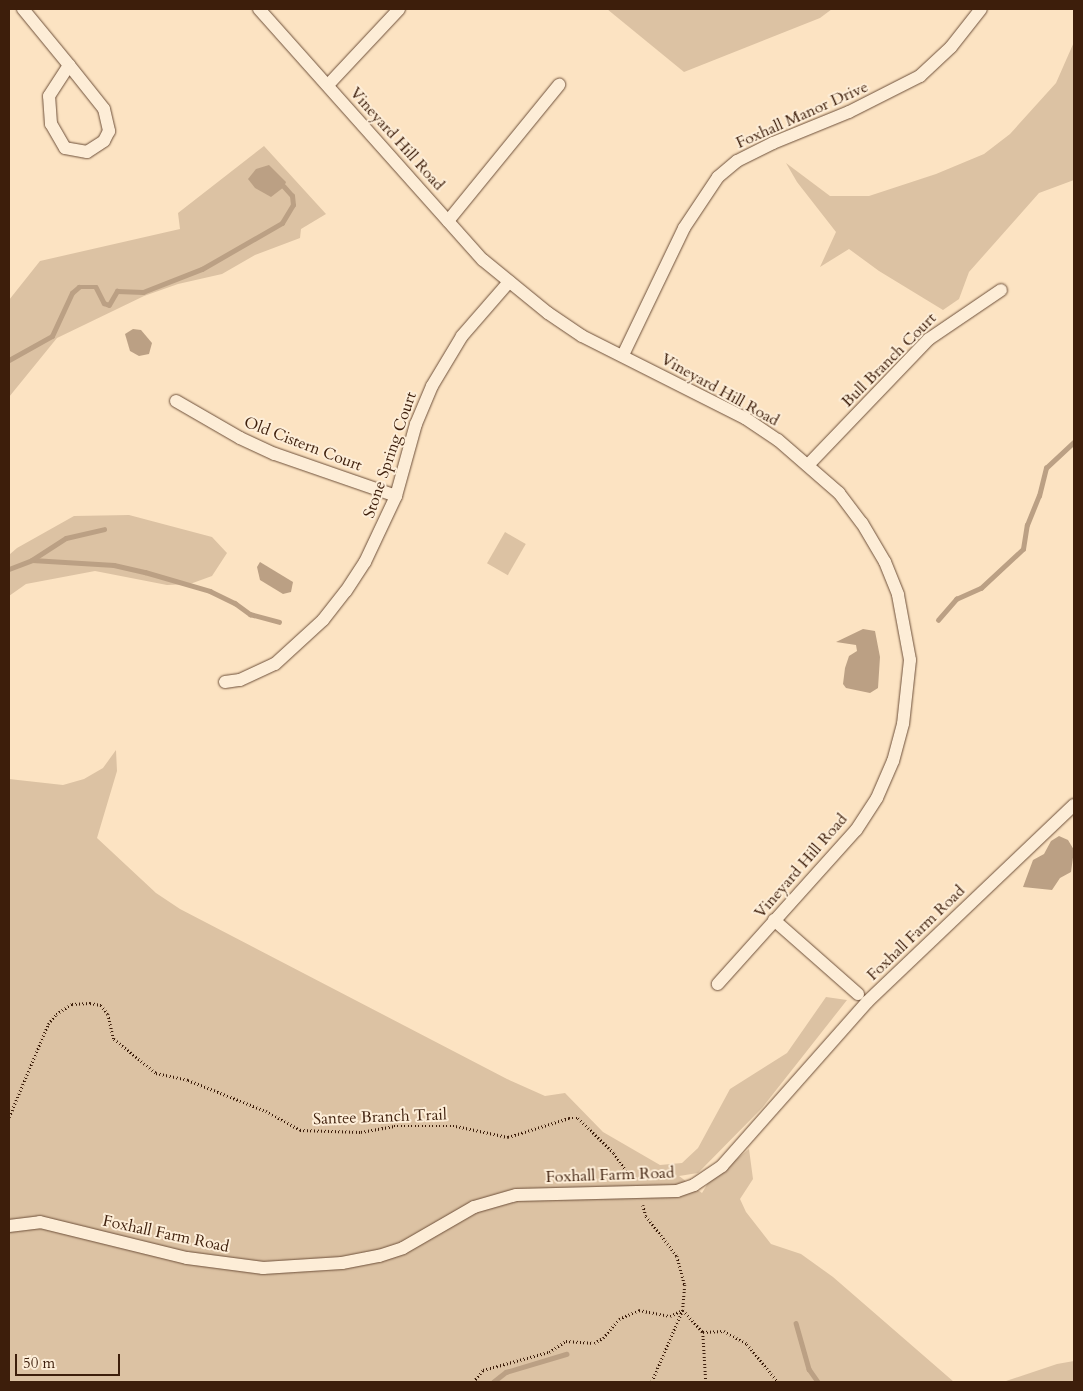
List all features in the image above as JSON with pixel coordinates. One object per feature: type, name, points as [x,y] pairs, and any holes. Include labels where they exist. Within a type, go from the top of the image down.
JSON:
[{"type":"street","points":[[23,9],[69,65],[104,109],[109,121],[104,141],[87,152],[65,148],[51,124],[49,96],[69,65]]},
{"type":"street","name":"Vineyard Hill Road","points":[[259,9],[483,260],[509,282],[582,336],[745,418],[809,464],[839,493],[862,523],[885,562],[906,628],[910,660],[908,690],[896,752],[877,798],[856,830],[718,984]]},
{"type":"street","points":[[328,85],[399,9]]},
{"type":"street","name":"Foxhall Manor Drive","points":[[623,355],[684,228],[718,177],[737,161],[772,143],[849,112],[920,76],[951,47],[981,9]]},
{"type":"street","points":[[448,221],[559,85]]},
{"type":"street","name":"Stone Spring Court","points":[[225,682],[240,680],[275,664],[323,620],[364,562],[396,496],[416,424],[432,386],[462,336],[509,282]]},
{"type":"street","name":"Bull Branch Court","points":[[809,464],[929,339],[1001,290]]},
{"type":"street","name":"Old Cistern Court","points":[[176,401],[240,438],[275,454],[396,496]]},
{"type":"street","name":"Foxhall Farm Road","points":[[9,1226],[40,1222],[188,1258],[263,1268],[342,1263],[379,1256],[403,1248],[474,1207],[516,1195],[677,1191],[694,1186],[722,1166],[867,1002],[1074,805]]},
{"type":"street","points":[[774,920],[858,994]]},
{"type":"path","name":"Santee Branch Trail","points":[[9,1117],[48,1024],[56,1014],[72,1004],[90,1003],[101,1005],[108,1014],[114,1039],[156,1073],[188,1080],[266,1111],[300,1130],[361,1132],[394,1126],[456,1126],[508,1137],[568,1118],[578,1118],[614,1153],[639,1192],[646,1216],[671,1246],[682,1269],[685,1285],[683,1310],[652,1382]]},
{"type":"path","points":[[473,1382],[483,1370],[549,1352],[566,1341],[594,1343],[603,1338],[619,1319],[639,1310],[670,1316],[683,1310],[703,1332],[706,1382]]},
{"type":"path","points":[[703,1332],[724,1331],[747,1344],[778,1382]]},
{"type":"shaded area","points":[[607,9],[832,9],[820,18],[684,72]]},
{"type":"shaded area","points":[[1074,42],[1074,180],[1039,193],[969,272],[959,299],[943,310],[879,271],[849,249],[820,267],[836,232],[797,182],[786,163],[830,196],[869,196],[936,174],[984,154],[1010,134],[1056,83]]},
{"type":"shaded area","points":[[264,146],[326,214],[301,229],[300,238],[255,255],[222,274],[178,284],[144,296],[57,338],[9,397],[9,300],[40,261],[180,229],[178,213]]},
{"type":"shaded area","points":[[269,165],[286,182],[284,187],[271,197],[255,188],[248,179],[256,169]]},
{"type":"shaded area","points":[[133,329],[141,330],[152,343],[149,354],[139,356],[130,351],[125,334]]},
{"type":"shaded area","points":[[129,515],[212,537],[227,553],[212,576],[190,584],[167,585],[95,571],[26,584],[9,596],[9,555],[17,548],[74,516]]},
{"type":"shaded area","points":[[505,532],[526,544],[508,575],[487,563]]},
{"type":"shaded area","points":[[260,562],[293,582],[291,592],[283,594],[260,580],[257,567]]},
{"type":"shaded area","points":[[863,629],[875,631],[880,657],[878,688],[870,693],[846,688],[843,684],[849,656],[857,651],[856,645],[836,642]]},
{"type":"shaded area","points":[[116,750],[117,771],[97,838],[156,893],[180,909],[507,1079],[545,1096],[565,1093],[603,1132],[660,1165],[682,1163],[698,1148],[730,1089],[787,1053],[826,997],[847,1000],[762,1108],[698,1173],[679,1176],[702,1193],[708,1183],[749,1149],[753,1179],[740,1199],[746,1212],[771,1244],[801,1254],[833,1277],[954,1382],[9,1382],[9,779],[63,785],[84,779],[103,768]]},
{"type":"shaded area","points":[[1059,836],[1068,840],[1074,850],[1071,872],[1060,878],[1052,890],[1023,887],[1033,860],[1044,854],[1051,841]]},
{"type":"shaded area","points":[[1074,1361],[1074,1382],[1003,1382],[1057,1364]]},
{"type":"waterway","points":[[9,360],[52,336],[72,293],[79,287],[96,287],[104,303],[109,305],[117,291],[143,292],[202,269],[282,223],[293,205],[292,196],[284,187]]},
{"type":"waterway","points":[[938,620],[956,599],[981,588],[1023,549],[1027,525],[1039,496],[1046,468],[1074,442]]},
{"type":"waterway","points":[[9,569],[32,560],[66,538],[104,529]]},
{"type":"waterway","points":[[32,560],[114,565],[145,572],[210,591],[235,603],[250,614],[279,622]]},
{"type":"waterway","points":[[796,1323],[809,1369],[818,1382]]},
{"type":"waterway","points":[[493,1382],[506,1372],[566,1354]]}]
